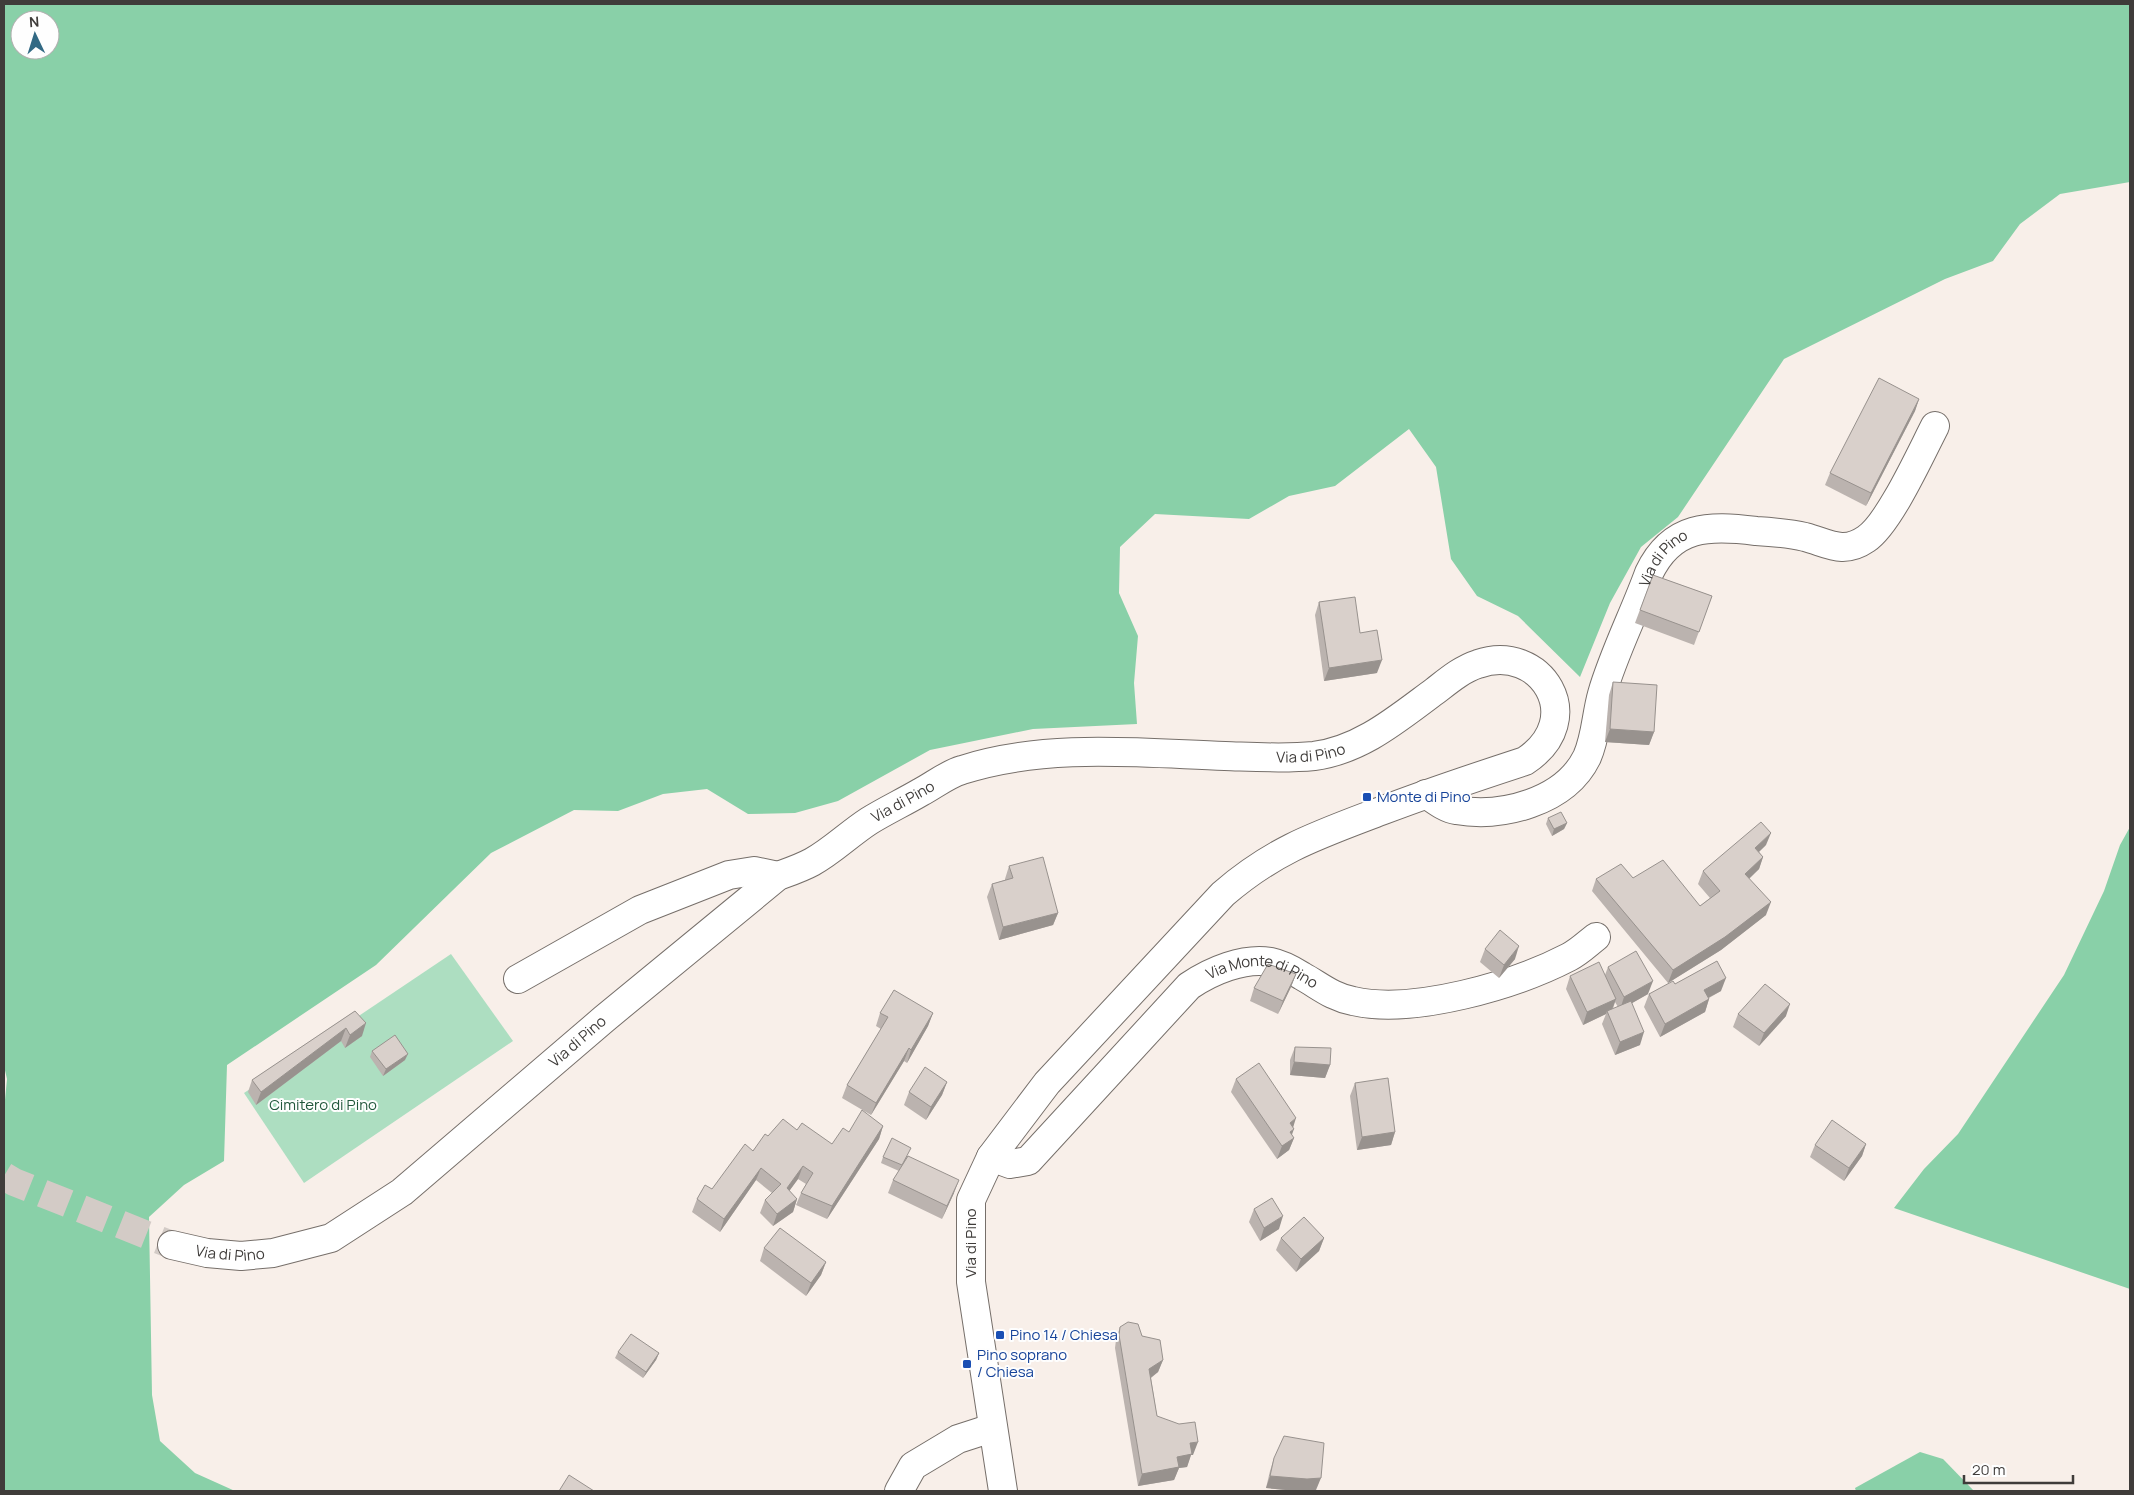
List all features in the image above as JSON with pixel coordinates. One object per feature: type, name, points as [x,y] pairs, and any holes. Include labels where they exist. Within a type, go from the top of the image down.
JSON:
[{"type":"street","name":"Via di Pino","points":[[1426,794],[1455,810],[1500,811],[1539,800],[1562,786],[1574,775],[1586,758],[1594,738],[1605,686],[1656,557],[1668,546],[1696,529],[1712,527],[1790,534],[1840,548],[1854,546],[1867,538],[1887,514],[1932,432]]},
{"type":"street","name":"Via di Pino","points":[[172,1245],[207,1253],[241,1256],[273,1253],[332,1238],[402,1192],[604,1019],[778,876],[812,862],[869,821],[960,770],[1014,756],[1118,752],[1294,758],[1333,753],[1373,736],[1459,673],[1479,663],[1512,662],[1528,667],[1541,677],[1550,690],[1556,706],[1555,723],[1549,739],[1538,752],[1525,761],[1426,794],[1303,841],[1250,871],[1210,908],[1053,1075],[991,1157],[971,1200],[970,1282],[1002,1491]]},
{"type":"street","points":[[518,979],[640,910],[729,875],[754,871],[778,876]]},
{"type":"street","name":"Via Monte di Pino","points":[[991,1157],[1010,1164],[1028,1161],[1189,986],[1207,974],[1245,963],[1271,962],[1302,976],[1335,996],[1354,1002],[1392,1005],[1448,997],[1515,982],[1570,956],[1596,937]]},
{"type":"street","points":[[899,1491],[913,1466],[958,1438],[992,1428]]},
{"type":"green space","points":[[4,4],[2130,4],[2130,182],[2060,194],[2020,224],[1993,261],[1945,279],[1784,359],[1678,517],[1641,547],[1610,603],[1580,677],[1518,616],[1477,596],[1451,559],[1436,467],[1409,429],[1335,486],[1289,496],[1249,519],[1155,514],[1120,547],[1119,593],[1138,636],[1134,683],[1137,724],[1033,729],[930,750],[838,801],[795,813],[748,814],[707,789],[663,794],[618,811],[574,810],[491,853],[376,965],[227,1065],[224,1161],[184,1185],[149,1217],[152,1395],[160,1441],[195,1473],[235,1491],[4,1491],[4,1110],[7,1079],[4,1066]]},
{"type":"green space","points":[[2130,827],[2130,1289],[1894,1208],[1924,1169],[1958,1134],[2064,975],[2104,891],[2120,845]]},
{"type":"green space","name":"Cimitero di Pino","points":[[451,954],[513,1041],[304,1183],[244,1093]]},
{"type":"green space","points":[[1920,1452],[1943,1459],[1974,1491],[1856,1491],[1855,1488]]},
{"type":"building","points":[[1879,378],[1919,399],[1871,493],[1830,473]]},
{"type":"building","points":[[1653,575],[1712,596],[1699,632],[1640,610]]},
{"type":"building","points":[[1355,597],[1360,633],[1377,630],[1382,660],[1329,668],[1319,602]]},
{"type":"building","points":[[1613,682],[1657,685],[1654,732],[1610,729]]},
{"type":"building","points":[[1561,812],[1567,823],[1554,829],[1548,818]]},
{"type":"building","points":[[1761,822],[1771,833],[1755,848],[1763,857],[1745,874],[1771,902],[1725,937],[1673,970],[1596,879],[1621,864],[1633,878],[1663,860],[1700,906],[1720,891],[1703,871]]},
{"type":"building","points":[[1043,857],[1058,913],[1003,927],[992,884],[1013,878],[1009,866]]},
{"type":"building","points":[[1500,930],[1519,946],[1504,965],[1485,949]]},
{"type":"building","points":[[1636,951],[1653,981],[1624,997],[1608,967]]},
{"type":"building","points":[[1717,961],[1726,978],[1704,990],[1709,999],[1665,1024],[1649,994],[1673,981],[1675,984]]},
{"type":"building","points":[[1599,962],[1616,999],[1587,1012],[1570,976]]},
{"type":"building","points":[[1268,964],[1296,974],[1283,1001],[1254,988]]},
{"type":"building","points":[[1765,984],[1790,1004],[1764,1033],[1738,1014]]},
{"type":"building","points":[[894,990],[933,1013],[911,1050],[909,1048],[876,1103],[847,1085],[888,1017],[880,1013]]},
{"type":"building","points":[[1631,1001],[1644,1032],[1620,1042],[1607,1011]]},
{"type":"building","points":[[355,1011],[366,1023],[350,1035],[346,1028],[261,1092],[252,1080]]},
{"type":"building","points":[[395,1035],[408,1054],[386,1069],[372,1051]]},
{"type":"building","points":[[1295,1047],[1331,1048],[1330,1065],[1294,1062]]},
{"type":"building","points":[[1259,1063],[1296,1118],[1290,1123],[1294,1129],[1290,1132],[1294,1138],[1282,1146],[1236,1079]]},
{"type":"building","points":[[925,1067],[947,1082],[931,1107],[909,1092]]},
{"type":"building","points":[[1388,1078],[1395,1132],[1362,1137],[1355,1083]]},
{"type":"building","points":[[862,1110],[883,1126],[832,1206],[801,1193],[813,1173],[803,1166],[787,1188],[797,1199],[777,1214],[765,1200],[781,1184],[761,1168],[724,1219],[697,1199],[705,1185],[712,1189],[745,1144],[753,1151],[765,1134],[768,1136],[783,1119],[797,1130],[802,1123],[832,1144],[843,1128],[849,1132]]},
{"type":"building","points":[[1832,1120],[1866,1144],[1849,1168],[1815,1145]]},
{"type":"building","points":[[892,1138],[911,1148],[902,1165],[883,1157]]},
{"type":"building","points":[[908,1156],[959,1180],[947,1206],[893,1180]]},
{"type":"building","points":[[1272,1198],[1283,1216],[1264,1228],[1254,1209]]},
{"type":"building","points":[[1304,1217],[1324,1238],[1301,1259],[1281,1238]]},
{"type":"building","points":[[780,1228],[826,1262],[811,1283],[764,1248]]},
{"type":"building","points":[[1128,1322],[1138,1324],[1142,1336],[1160,1340],[1163,1360],[1149,1369],[1157,1416],[1179,1424],[1195,1422],[1198,1442],[1190,1443],[1192,1454],[1177,1457],[1179,1467],[1142,1474],[1119,1335],[1120,1327]]},
{"type":"building","points":[[631,1334],[659,1353],[646,1372],[618,1352]]},
{"type":"building","points":[[1284,1436],[1324,1443],[1321,1478],[1307,1479],[1270,1476],[1274,1458]]},
{"type":"building","points":[[569,1475],[594,1491],[559,1491]]},
{"type":"tunnel","points":[[4,1176],[14,1182],[172,1245]]},
{"type":"place","name":"Monte di Pino","points":[[1367,797]]},
{"type":"place","name":"Pino 14 / Chiesa","points":[[1000,1335]]},
{"type":"place","name":"Pino soprano / Chiesa","points":[[967,1364]]}]
